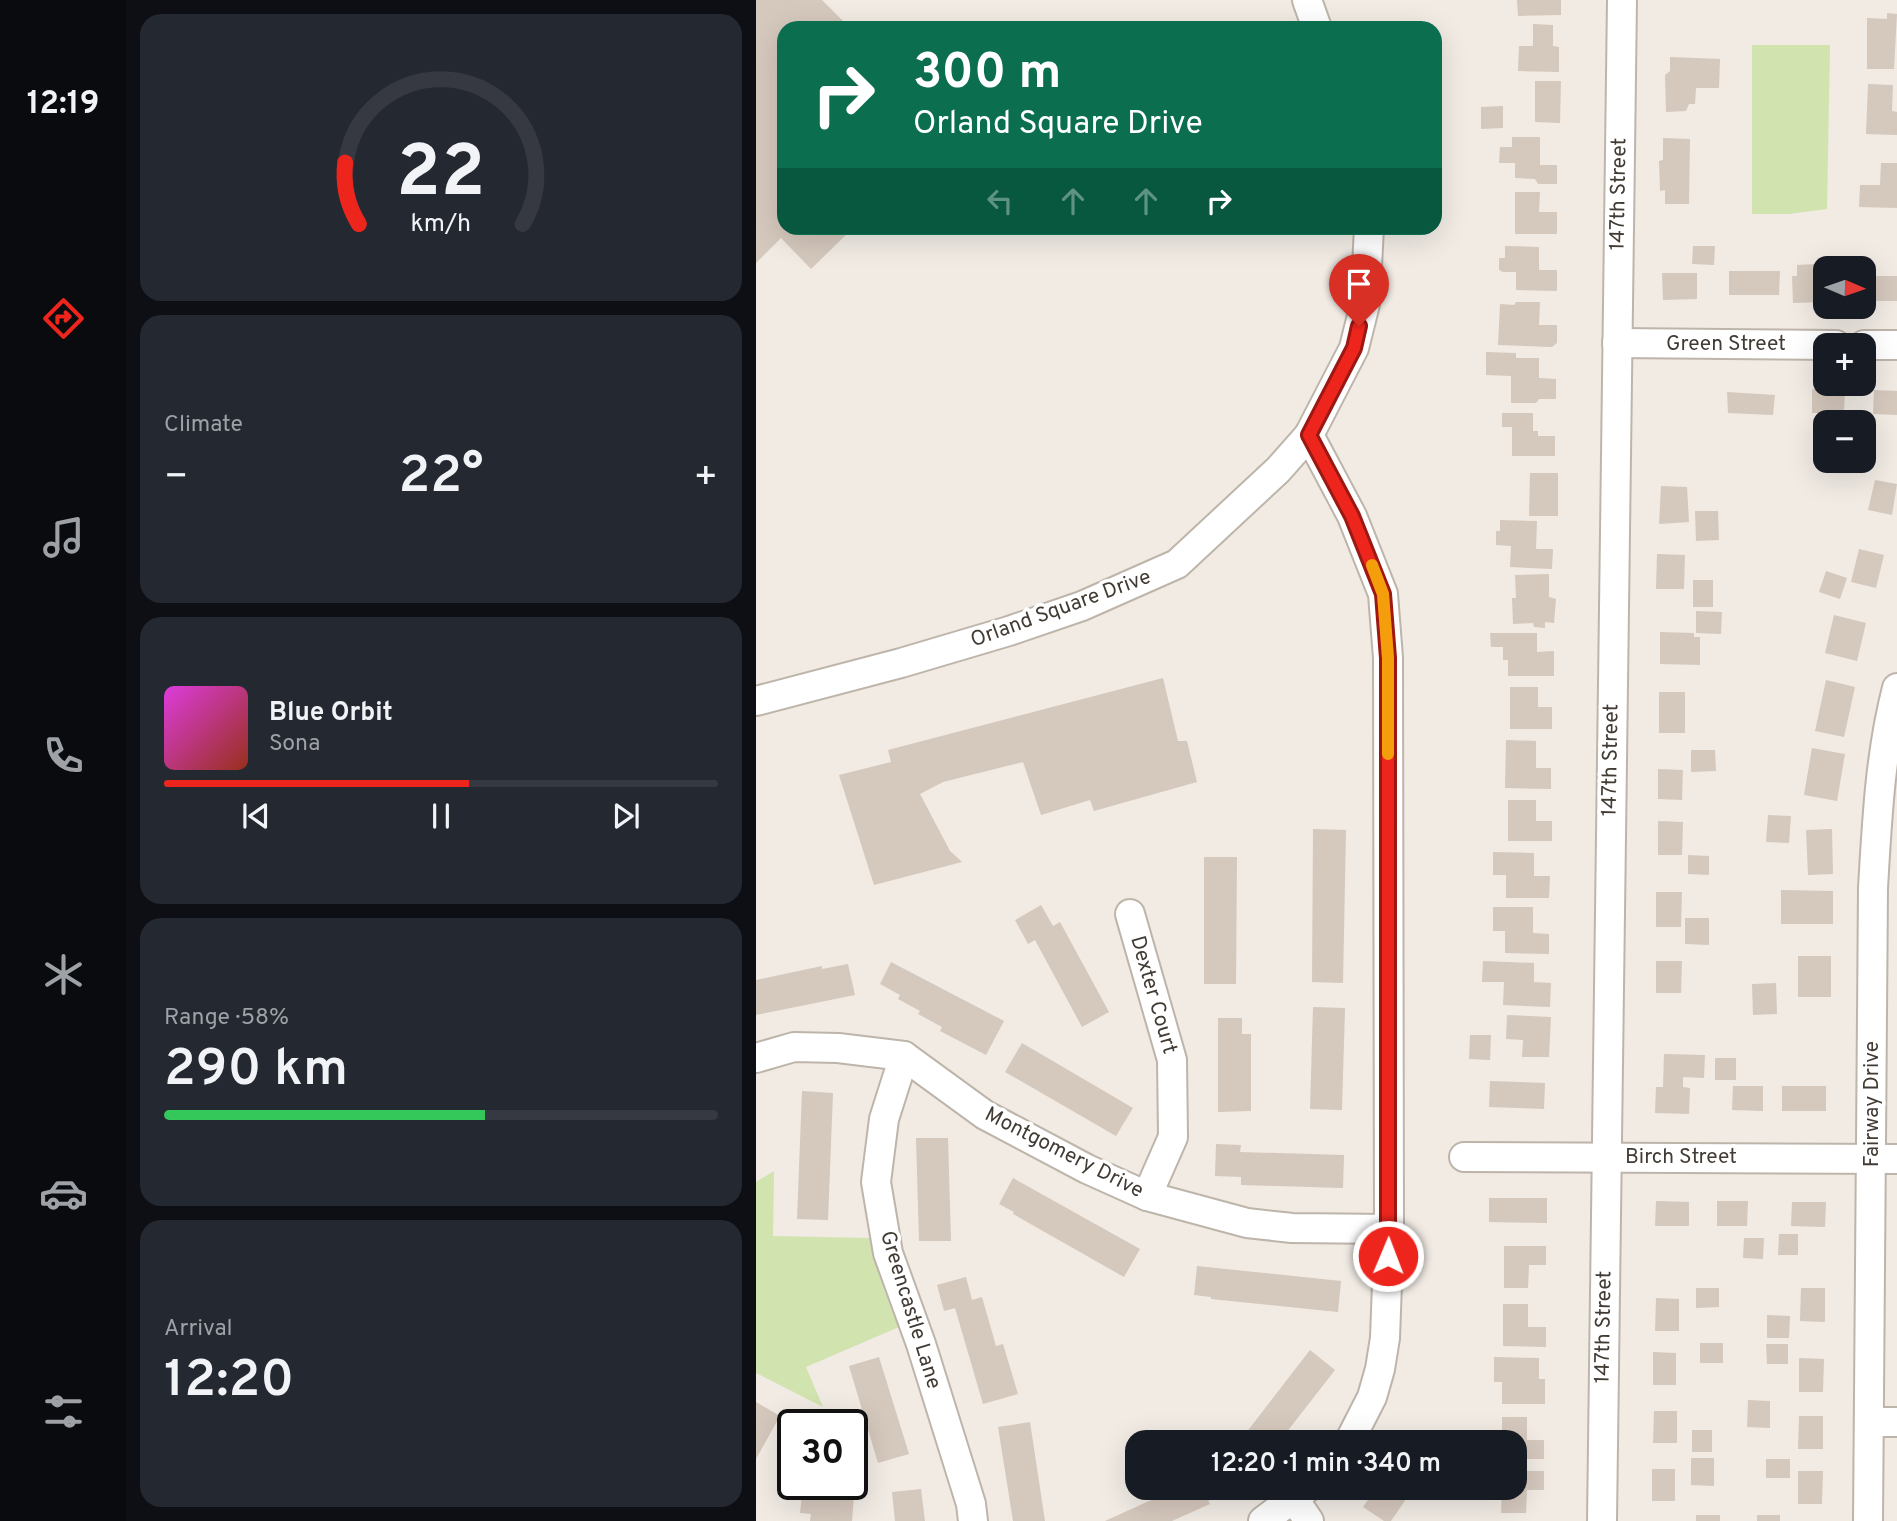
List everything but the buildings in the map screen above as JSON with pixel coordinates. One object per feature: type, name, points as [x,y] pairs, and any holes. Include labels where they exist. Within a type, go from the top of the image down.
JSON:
[{"type":"street","points":[[1307,0],[1314,21]]},
{"type":"street","name":"147th Street","points":[[1602,1521],[1622,0]]},
{"type":"street","name":"Orland Square Drive","points":[[756,701],[938,653],[1009,631],[1082,606],[1177,564],[1278,470],[1309,435],[1354,348],[1365,304],[1369,235]]},
{"type":"street","name":"Green Street","points":[[1617,343],[1813,345]]},
{"type":"street","points":[[1876,345],[1897,345]]},
{"type":"street","points":[[1309,435],[1352,516],[1383,594],[1388,658],[1389,1229],[1385,1338],[1372,1397],[1355,1430]]},
{"type":"street","name":"Fairway Drive","points":[[1868,1521],[1883,1422],[1885,889],[1878,789],[1886,729],[1897,688]]},
{"type":"street","name":"Dexter Court","points":[[1130,914],[1172,1060],[1173,1137],[1147,1196]]},
{"type":"street","name":"Montgomery Drive","points":[[756,1058],[794,1047],[838,1048],[904,1056],[985,1115],[1087,1169],[1147,1196],[1247,1223],[1293,1228],[1389,1229]]},
{"type":"street","name":"Greencastle Lane","points":[[904,1056],[884,1119],[876,1182],[888,1253],[921,1344],[971,1504],[973,1521]]},
{"type":"street","name":"Birch Street","points":[[1464,1157],[1884,1159]]},
{"type":"street","points":[[1263,1521],[1304,1502]]},
{"type":"green space","points":[[1752,45],[1830,45],[1827,209],[1789,214],[1752,214]]},
{"type":"green space","points":[[774,1171],[773,1236],[871,1238],[884,1290],[899,1327],[806,1367],[823,1407],[756,1373],[756,1182]]},
{"type":"slow traffic","points":[[1372,565],[1383,594],[1388,658],[1388,754]]},
{"type":"route","points":[[1359,326],[1354,348],[1309,435],[1352,516],[1383,594],[1388,658],[1388,1256]]}]
